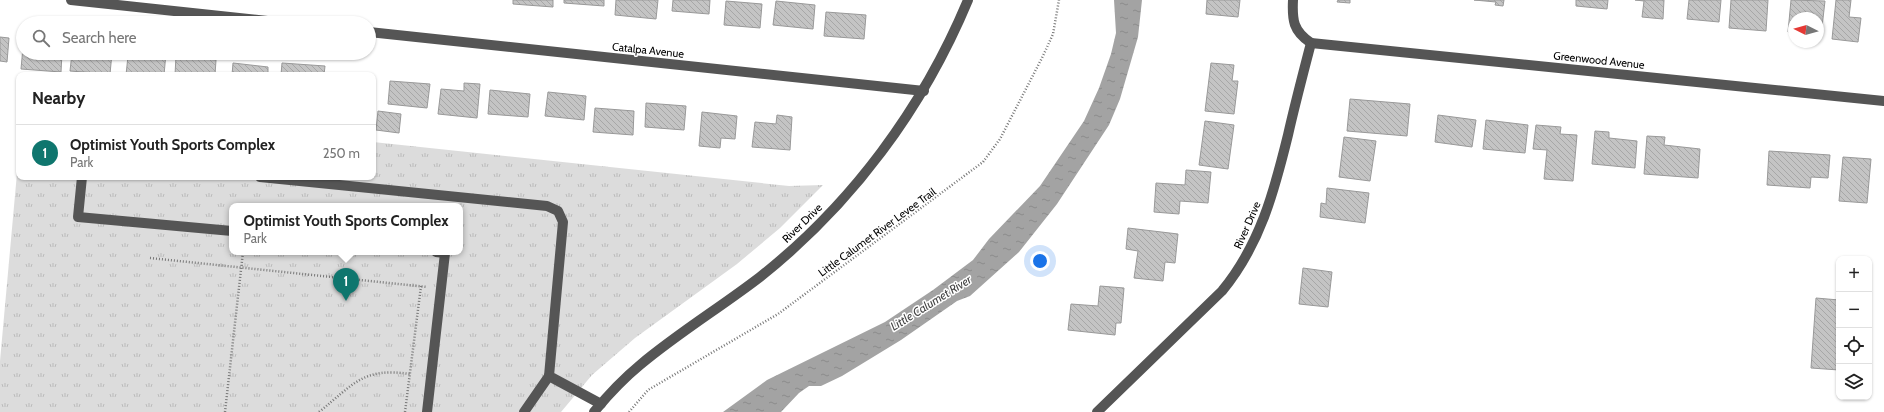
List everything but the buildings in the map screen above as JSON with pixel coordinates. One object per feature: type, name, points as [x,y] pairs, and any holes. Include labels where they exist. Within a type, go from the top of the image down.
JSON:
[{"type":"street","points":[[71,0],[221,16]]},
{"type":"street","name":"River Drive","points":[[597,408],[640,365],[787,255],[865,175],[924,91],[953,37],[968,0]]},
{"type":"street","points":[[1293,0],[1294,27],[1301,37],[1311,43]]},
{"type":"street","name":"Catalpa Avenue","points":[[376,33],[924,91]]},
{"type":"street","name":"River Drive","points":[[1097,412],[1222,292],[1244,262],[1269,207],[1311,43]]},
{"type":"street","name":"Greenwood Avenue","points":[[1311,43],[1884,101]]},
{"type":"street","points":[[82,180],[78,217],[229,231]]},
{"type":"street","points":[[290,180],[547,206],[558,211],[563,222],[549,376],[524,412]]},
{"type":"street","points":[[427,412],[445,255]]},
{"type":"street","points":[[549,376],[597,408]]},
{"type":"path","name":"Little Calumet River Levee Trail","points":[[629,412],[648,390],[778,314],[983,162],[1000,139],[1053,34],[1059,0]]},
{"type":"path","points":[[225,412],[243,255]]},
{"type":"path","points":[[150,258],[431,287]]},
{"type":"path","points":[[405,412],[421,286]]},
{"type":"path","points":[[319,412],[360,379],[377,373],[391,371],[410,374]]},
{"type":"green space","points":[[376,142],[789,186],[823,185],[780,228],[737,264],[635,338],[592,375],[561,412],[0,412],[0,361],[16,180],[376,180]]},
{"type":"water","name":"Little Calumet River","points":[[1114,0],[1142,0],[1138,37],[1120,99],[1109,125],[1057,204],[1019,252],[970,296],[957,301],[901,340],[842,376],[821,386],[809,386],[799,393],[781,412],[723,412],[767,380],[885,322],[933,290],[973,260],[989,239],[1040,186],[1084,121],[1099,88],[1111,54],[1116,33]]},
{"type":"place","name":"Optimist Youth Sports Complex","points":[[346,301]]}]
